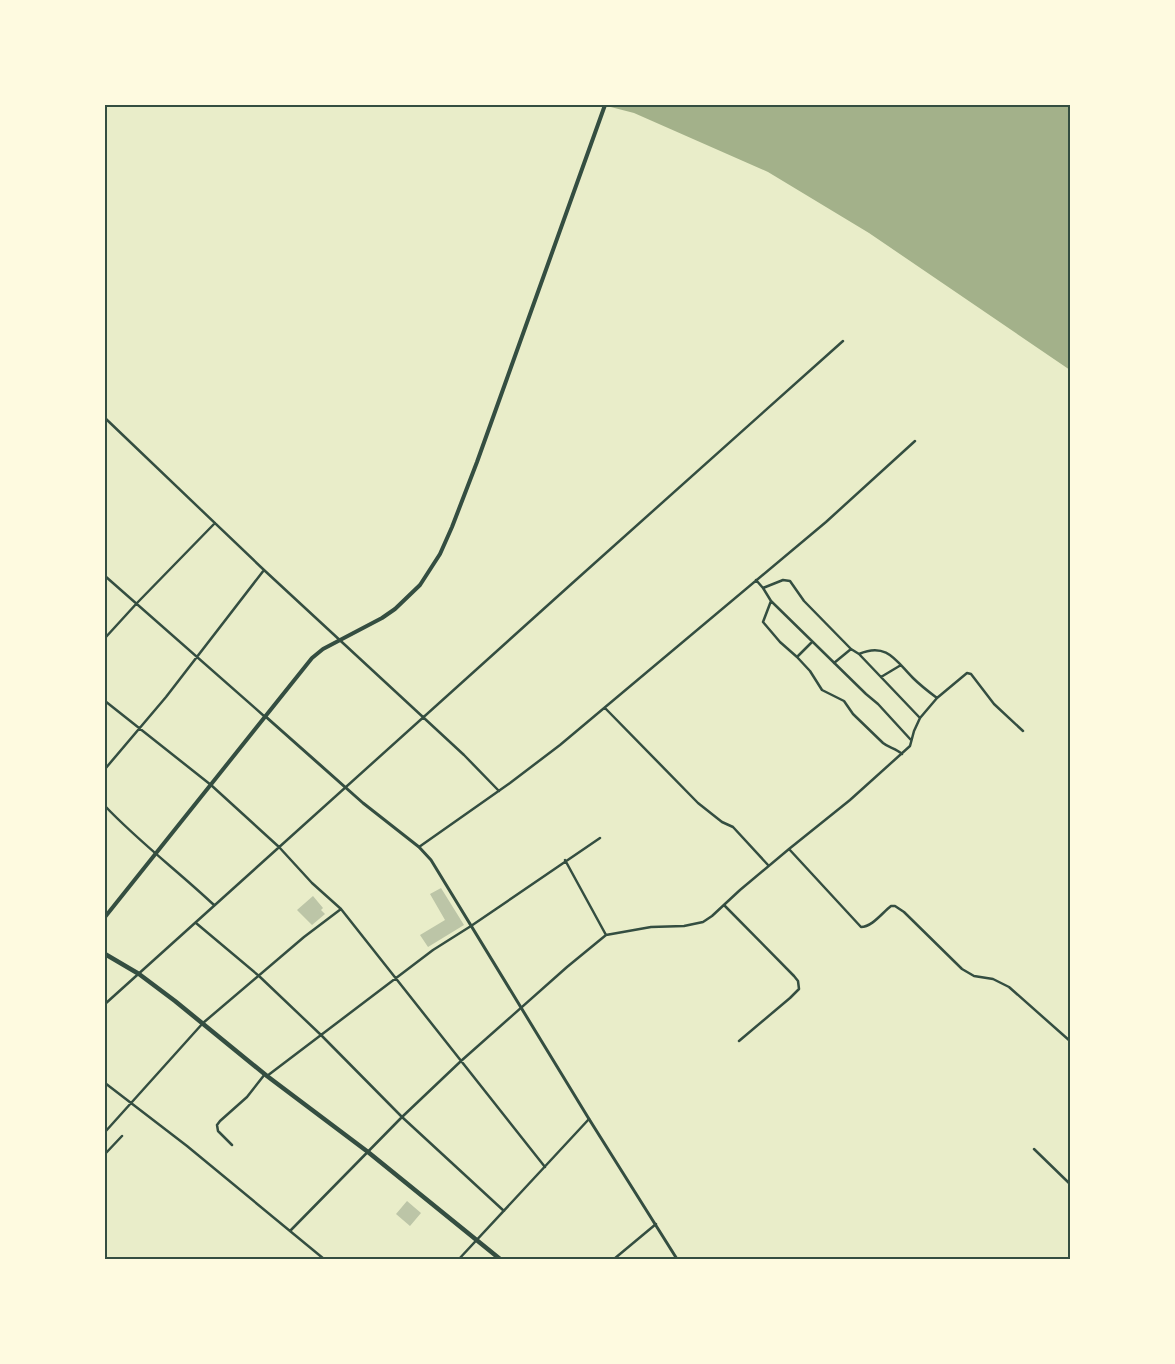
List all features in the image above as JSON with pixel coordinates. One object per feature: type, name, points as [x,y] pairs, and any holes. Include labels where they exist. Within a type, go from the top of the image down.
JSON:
[{"type":"main road","points":[[105,917],[312,658],[323,648],[382,618],[408,598],[430,571],[447,540],[477,462],[605,105]]},
{"type":"main road","points":[[105,953],[139,974],[266,1075],[368,1152],[500,1259]]},
{"type":"street","points":[[105,1004],[843,341]]},
{"type":"street","points":[[105,418],[264,570],[424,717],[499,791]]},
{"type":"street","points":[[420,846],[533,766],[605,708],[826,522],[915,441]]},
{"type":"street","points":[[105,638],[215,523]]},
{"type":"street","points":[[105,769],[197,658],[264,570]]},
{"type":"street","points":[[105,576],[345,787],[420,846],[438,870],[589,1119],[677,1259]]},
{"type":"street","points":[[756,580],[763,588],[770,602],[878,704],[912,741]]},
{"type":"street","points":[[763,588],[783,580],[790,581],[804,601],[859,654],[920,718]]},
{"type":"street","points":[[770,602],[763,622],[780,642],[810,670],[822,690],[844,701],[853,714],[883,743],[887,746],[892,746],[902,754]]},
{"type":"street","points":[[797,657],[812,642]]},
{"type":"street","points":[[834,663],[852,649]]},
{"type":"street","points":[[859,654],[876,649],[890,654],[922,687],[937,698]]},
{"type":"street","points":[[880,677],[901,665]]},
{"type":"street","points":[[290,1231],[402,1117],[461,1061],[606,936],[651,927],[684,926],[703,922],[712,916],[768,865],[837,811],[902,754],[910,746],[920,718],[937,698],[962,676],[971,674],[994,704],[1023,731]]},
{"type":"street","points":[[105,701],[211,785],[279,847],[340,910],[545,1167]]},
{"type":"street","points":[[605,708],[698,803],[722,822],[733,827],[768,865]]},
{"type":"street","points":[[105,806],[155,854],[186,878],[214,905]]},
{"type":"street","points":[[232,1145],[218,1131],[217,1125],[247,1097],[266,1075],[433,950],[600,838]]},
{"type":"street","points":[[789,849],[861,927],[866,927],[891,906],[895,906],[904,912],[962,969],[974,976],[993,979],[1009,987],[1070,1041]]},
{"type":"street","points":[[565,860],[606,936]]},
{"type":"street","points":[[724,905],[794,976],[799,989],[739,1041]]},
{"type":"street","points":[[105,1132],[202,1023],[340,910]]},
{"type":"street","points":[[196,923],[259,976],[321,1035],[402,1117],[504,1211]]},
{"type":"street","points":[[105,1083],[187,1146],[324,1259]]},
{"type":"street","points":[[459,1259],[589,1119]]},
{"type":"street","points":[[105,1154],[122,1136]]},
{"type":"street","points":[[1034,1149],[1070,1184]]},
{"type":"street","points":[[614,1259],[656,1224]]},
{"type":"shaded area","points":[[603,105],[1070,105],[1070,370],[869,233],[768,172],[634,113]]},
{"type":"building","points":[[441,888],[464,925],[428,947],[420,935],[445,920],[430,894]]},
{"type":"building","points":[[313,896],[323,908],[321,910],[325,914],[312,925],[297,910]]},
{"type":"building","points":[[407,1201],[421,1213],[410,1226],[396,1214]]}]
